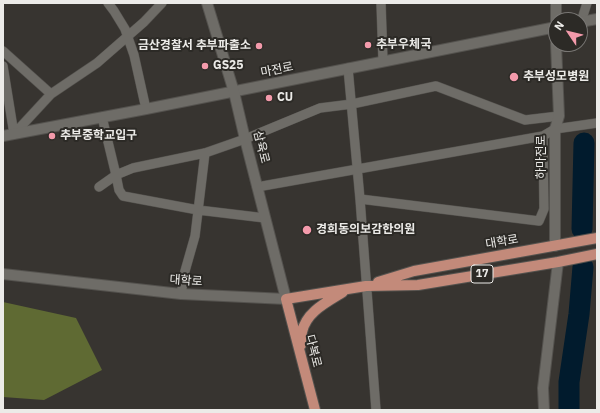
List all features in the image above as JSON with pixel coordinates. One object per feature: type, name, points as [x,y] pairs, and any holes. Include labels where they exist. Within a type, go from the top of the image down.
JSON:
[{"type":"main road","name":"대학로","points":[[286,299],[366,286],[414,270],[597,238]]},
{"type":"main road","name":"대학로","points":[[366,286],[418,285],[558,262],[597,254]]},
{"type":"main road","name":"17","points":[[300,353],[302,331],[309,316],[320,307],[349,289]]},
{"type":"main road","name":"다복로","points":[[286,299],[315,410]]},
{"type":"street","points":[[108,3],[125,29],[134,55],[146,109]]},
{"type":"street","points":[[14,134],[51,94],[97,63],[144,22],[162,3]]},
{"type":"street","name":"삼육로","points":[[208,3],[234,92],[286,299]]},
{"type":"street","points":[[381,3],[383,61]]},
{"type":"street","name":"마전로","points":[[3,136],[234,92],[548,29]]},
{"type":"street","points":[[3,51],[51,94]]},
{"type":"street","name":"하마전로","points":[[555,246],[555,129],[559,116],[556,52]]},
{"type":"street","points":[[3,66],[14,134]]},
{"type":"street","points":[[348,68],[360,199],[376,410]]},
{"type":"street","points":[[99,186],[116,174],[132,168],[205,153],[245,140],[320,108],[352,104],[436,86],[526,120],[559,116]]},
{"type":"street","points":[[102,117],[119,190],[123,196],[198,210],[265,218]]},
{"type":"street","points":[[257,187],[543,136],[555,129],[597,123]]},
{"type":"street","points":[[360,199],[539,221],[544,209],[543,136]]},
{"type":"street","points":[[181,294],[195,236],[205,153]]},
{"type":"street","points":[[544,410],[543,388],[558,262]]},
{"type":"street","name":"대학로","points":[[3,274],[181,294],[286,299]]},
{"type":"green space","points":[[3,302],[76,318],[102,370],[44,400],[3,397]]},
{"type":"waterway","points":[[582,229],[584,143]]},
{"type":"waterway","points":[[569,410],[569,382],[579,314],[583,267]]},
{"type":"place","name":"추부우체국","points":[[368,45]]},
{"type":"place","name":"금산경찰서 추부파출소","points":[[259,46]]},
{"type":"place","name":"GS25","points":[[205,66]]},
{"type":"place","name":"추부성모병원","points":[[514,77]]},
{"type":"place","name":"CU","points":[[269,98]]},
{"type":"place","name":"추부중학교입구","points":[[52,136]]},
{"type":"place","name":"경희동의보감한의원","points":[[307,230]]}]
